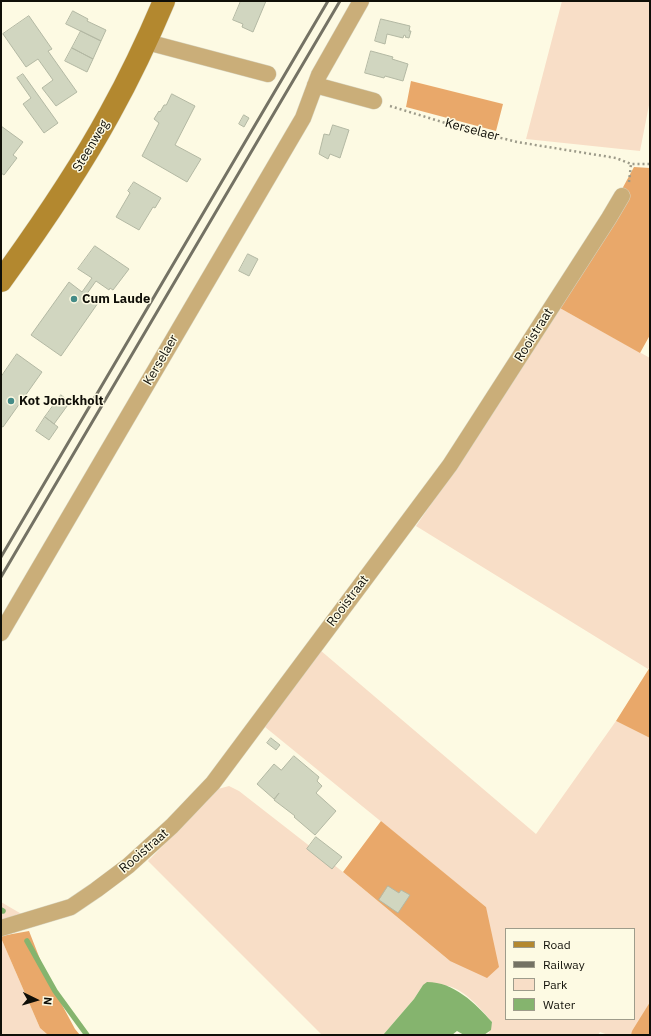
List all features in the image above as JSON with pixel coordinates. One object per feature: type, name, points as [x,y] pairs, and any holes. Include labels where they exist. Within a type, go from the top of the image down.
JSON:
[{"type":"main road","name":"Steenweg","points":[[1,281],[37,231],[76,172],[110,113],[147,42],[164,1]]},
{"type":"street","name":"Kerselaer","points":[[1,633],[303,118],[319,75],[361,1]]},
{"type":"street","points":[[147,42],[268,74]]},
{"type":"street","points":[[315,85],[374,101]]},
{"type":"street","name":"Rooistraat","points":[[1,928],[71,907],[96,890],[128,866],[172,826],[212,782],[450,465],[622,196]]},
{"type":"path","name":"Kerselaer","points":[[374,101],[465,129],[517,142],[616,158],[631,164],[650,164]]},
{"type":"green space","points":[[562,1],[650,1],[650,100],[640,151],[526,139]]},
{"type":"green space","points":[[558,307],[650,358],[650,667],[648,669],[416,526],[484,427]]},
{"type":"green space","points":[[320,650],[536,834],[616,721],[650,738],[650,1002],[631,1035],[608,1035],[600,1032],[598,1035],[484,1035],[489,1033],[492,1022],[478,1006],[460,991],[448,986],[423,985],[414,999],[383,1035],[322,1035],[148,861],[218,789],[229,786],[239,791],[343,872],[450,961],[486,907],[265,727]]},
{"type":"green space","points":[[1,902],[25,916],[1,923]]},
{"type":"green space","points":[[1,938],[40,1028],[48,1035],[1,1035]]},
{"type":"shaded area","points":[[411,81],[503,104],[496,131],[406,107]]},
{"type":"shaded area","points":[[634,167],[650,168],[650,335],[640,353],[558,307]]},
{"type":"shaded area","points":[[650,667],[650,738],[616,721]]},
{"type":"shaded area","points":[[381,821],[486,907],[499,967],[487,978],[450,961],[343,872]]},
{"type":"shaded area","points":[[29,931],[47,977],[75,1029],[80,1035],[48,1035],[40,1028],[1,938],[1,936]]},
{"type":"shaded area","points":[[650,1002],[650,1035],[631,1035],[632,1031]]},
{"type":"water","points":[[427,982],[446,986],[455,990],[471,1001],[492,1022],[491,1030],[484,1035],[464,1035],[457,1031],[452,1035],[383,1035]]},
{"type":"building","points":[[241,1],[266,1],[253,32],[242,27],[243,24],[233,20]]},
{"type":"building","points":[[73,11],[88,19],[87,21],[106,30],[101,41],[66,24]]},
{"type":"building","points":[[29,16],[52,49],[48,51],[77,92],[56,106],[42,88],[53,80],[38,59],[26,67],[3,34]]},
{"type":"building","points":[[381,19],[410,26],[409,31],[411,31],[409,38],[405,37],[406,36],[404,35],[403,38],[387,34],[385,44],[375,41]]},
{"type":"building","points":[[81,31],[101,41],[93,59],[72,48]]},
{"type":"building","points":[[72,48],[93,59],[87,72],[65,61]]},
{"type":"building","points":[[371,51],[393,57],[392,59],[408,64],[403,81],[365,73]]},
{"type":"building","points":[[23,74],[58,123],[44,133],[23,104],[31,98],[17,78]]},
{"type":"building","points":[[172,94],[195,106],[175,145],[201,159],[187,182],[142,156],[159,123],[154,119],[164,105],[166,105]]},
{"type":"building","points":[[244,115],[249,118],[244,127],[239,124]]},
{"type":"building","points":[[333,125],[349,130],[340,158],[330,154],[328,159],[319,154],[324,134],[329,135]]},
{"type":"building","points":[[1,126],[23,142],[13,155],[17,158],[4,175],[1,173]]},
{"type":"building","points":[[134,182],[161,198],[155,208],[153,207],[139,230],[116,217],[130,193],[128,191]]},
{"type":"building","name":"Cum Laude","points":[[95,246],[129,269],[113,290],[110,288],[109,290],[96,281],[86,295],[98,303],[61,356],[31,335],[69,282],[82,292],[92,278],[78,269]]},
{"type":"building","points":[[248,254],[258,259],[249,276],[239,271]]},
{"type":"building","name":"Kot Jonckholt","points":[[17,354],[42,372],[3,427],[1,426],[1,377]]},
{"type":"building","points":[[61,395],[70,402],[54,424],[45,417]]},
{"type":"building","points":[[45,417],[58,427],[49,440],[36,431]]},
{"type":"building","points":[[271,738],[280,745],[276,750],[267,743]]},
{"type":"building","points":[[294,756],[319,777],[317,781],[322,786],[316,793],[336,811],[315,835],[294,817],[295,816],[274,800],[279,793],[274,799],[257,784],[274,764],[281,770]]},
{"type":"building","points":[[316,837],[342,857],[332,869],[307,849]]},
{"type":"building","points":[[388,886],[399,893],[401,890],[410,895],[398,913],[379,900]]},
{"type":"waterway","points":[[27,941],[55,991],[87,1035]]},
{"type":"railway","points":[[1,557],[328,1]]},
{"type":"railway","points":[[1,577],[340,1]]},
{"type":"place","name":"Cum Laude","points":[[74,299]]},
{"type":"place","name":"Kot Jonckholt","points":[[11,401]]}]
